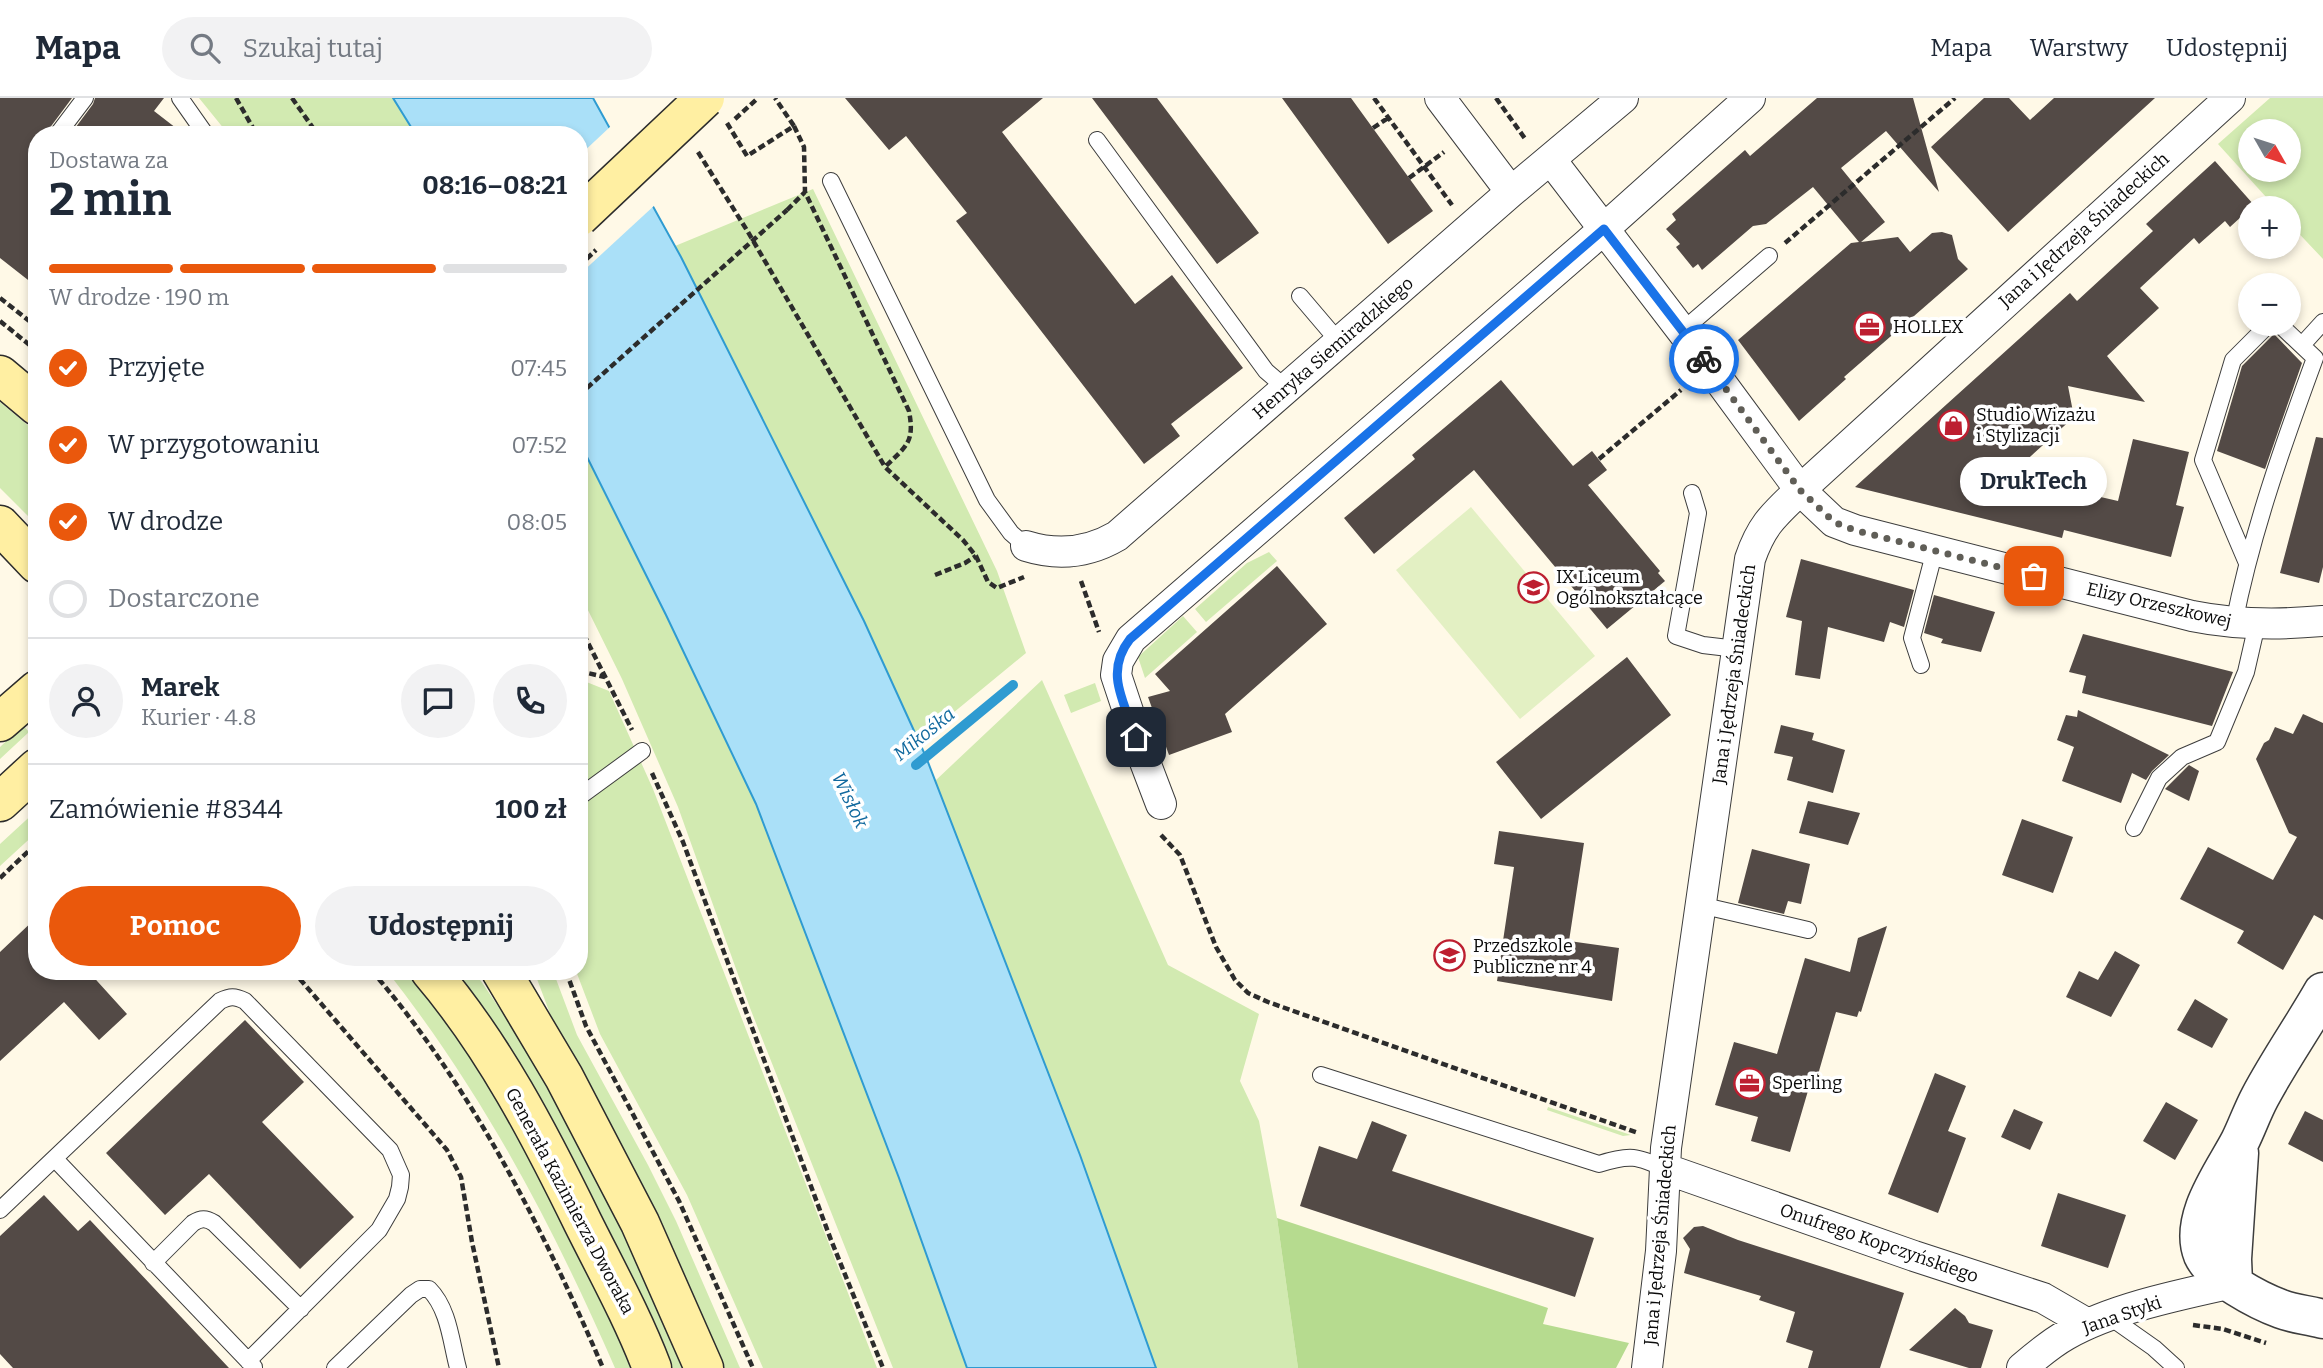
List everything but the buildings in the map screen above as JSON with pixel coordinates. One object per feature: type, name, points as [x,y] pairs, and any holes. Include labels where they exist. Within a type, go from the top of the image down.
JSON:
[{"type":"main road","points":[[588,208],[705,98]]},
{"type":"main road","points":[[0,375],[28,398]]},
{"type":"main road","points":[[0,525],[28,555]]},
{"type":"main road","points":[[0,722],[28,698]]},
{"type":"main road","points":[[0,802],[28,776]]},
{"type":"main road","name":"Generała Kazimierza Dworaka","points":[[436,980],[505,1076],[546,1148],[638,1332],[652,1368]]},
{"type":"main road","points":[[506,980],[564,1077],[640,1223],[705,1368]]},
{"type":"street","points":[[1440,98],[1511,192]]},
{"type":"street","name":"Henryka Siemiradzkiego","points":[[1026,546],[1042,551],[1069,553],[1100,546],[1117,536],[1511,192],[1623,98]]},
{"type":"street","points":[[1160,819],[1118,686],[1116,675],[1123,648],[1604,229],[1750,98]]},
{"type":"street","name":"Jana i Jędrzeja Śniadeckich","points":[[1647,1368],[1661,1251],[1666,1148],[1750,559],[1757,538],[1774,514],[2230,98]]},
{"type":"street","name":"Elizy Orzeszkowej","points":[[1547,163],[1604,229],[1800,490],[1834,522],[1854,530],[2192,617],[2246,624],[2323,621]]},
{"type":"street","points":[[2323,992],[2259,1098],[2240,1142],[2232,1259],[2233,1283],[2283,1310],[2323,1318]]},
{"type":"street","name":"Onufrego Kopczyńskiego","points":[[1666,1169],[2043,1298],[2099,1320]]},
{"type":"street","name":"Jana Styki","points":[[2022,1368],[2064,1336],[2099,1320],[2233,1283]]},
{"type":"lane","points":[[64,126],[85,98]]},
{"type":"lane","points":[[180,98],[200,126]]},
{"type":"lane","points":[[1097,140],[1266,371],[1287,389]]},
{"type":"lane","points":[[831,181],[987,500],[1011,533],[1026,546]]},
{"type":"lane","points":[[1682,331],[1769,256]]},
{"type":"lane","points":[[1300,296],[1340,343]]},
{"type":"lane","points":[[2302,345],[2323,322]]},
{"type":"lane","points":[[2247,563],[2203,460],[2234,360],[2257,336]]},
{"type":"lane","points":[[2134,828],[2159,778],[2182,757],[2217,742],[2246,672],[2247,563],[2270,482],[2315,358],[2292,336]]},
{"type":"lane","points":[[1692,493],[1698,513],[1676,636],[1703,645],[1737,649]]},
{"type":"lane","points":[[1921,665],[1912,638],[1935,550]]},
{"type":"lane","points":[[588,790],[642,751]]},
{"type":"lane","points":[[1700,905],[1808,930]]},
{"type":"lane","points":[[0,1210],[220,1001],[229,997],[245,1001],[390,1150],[401,1175],[397,1199],[379,1230],[251,1364],[55,1159]]},
{"type":"lane","points":[[1321,1075],[1599,1164],[1623,1156],[1643,1159],[1666,1169]]},
{"type":"lane","points":[[153,1263],[193,1223],[200,1219],[208,1220],[301,1309]]},
{"type":"lane","points":[[335,1368],[420,1289],[429,1289],[443,1309],[455,1366]]},
{"type":"lane","points":[[2099,1320],[2154,1348],[2176,1368]]},
{"type":"path","points":[[236,98],[252,126]]},
{"type":"path","points":[[292,98],[312,126]]},
{"type":"path","points":[[775,98],[804,147],[805,192],[909,411],[912,430],[906,446],[885,467]]},
{"type":"path","points":[[1374,98],[1469,230]]},
{"type":"path","points":[[1496,98],[1547,163]]},
{"type":"path","points":[[1769,256],[1955,98]]},
{"type":"path","points":[[1373,128],[1388,117]]},
{"type":"path","points":[[734,134],[747,156],[794,126]]},
{"type":"path","points":[[1409,177],[1467,134]]},
{"type":"path","points":[[692,142],[748,232],[885,467],[951,527],[976,556],[988,582]]},
{"type":"path","points":[[588,387],[805,192]]},
{"type":"path","points":[[0,298],[28,320]]},
{"type":"path","points":[[0,321],[28,344]]},
{"type":"path","points":[[1599,459],[1681,390]]},
{"type":"path","points":[[935,575],[976,556]]},
{"type":"path","points":[[588,642],[683,842],[812,1190],[883,1368]]},
{"type":"path","points":[[588,673],[606,677]]},
{"type":"path","points":[[1160,819],[1180,855],[1216,947],[1235,980],[1248,993],[1636,1132]]},
{"type":"path","points":[[0,878],[28,852]]},
{"type":"path","points":[[379,980],[410,1018],[485,1131],[572,1297],[604,1368]]},
{"type":"path","points":[[569,980],[586,1026],[679,1201],[753,1368]]},
{"type":"path","points":[[2182,1324],[2223,1329],[2267,1343]]},
{"type":"green space","points":[[199,98],[393,98],[410,126],[222,126]]},
{"type":"green space","points":[[2270,98],[2323,98],[2323,259],[2301,236],[2301,196],[2265,196],[2252,182],[2301,182],[2301,119],[2246,119]]},
{"type":"green space","points":[[2238,126],[2238,166],[2218,144]]},
{"type":"green space","points":[[813,189],[997,571],[1026,653],[919,741],[864,621],[675,246]]},
{"type":"green space","points":[[0,402],[28,425],[28,516],[0,488]]},
{"type":"green space","points":[[588,459],[756,804],[899,1178],[967,1368],[893,1368],[750,1008],[678,807],[622,679],[588,610]]},
{"type":"green space","points":[[1471,507],[1595,656],[1520,719],[1396,570]]},
{"type":"green space","points":[[1269,552],[1277,561],[1206,622],[1195,609],[1247,563]]},
{"type":"green space","points":[[1183,616],[1197,632],[1145,678],[1138,657]]},
{"type":"green space","points":[[1042,680],[1168,965],[1259,1014],[1240,1081],[1259,1121],[1277,1218],[1298,1368],[1156,1368],[1080,1155],[935,781]]},
{"type":"green space","points":[[588,683],[609,691],[653,789],[877,1368],[763,1368],[687,1195],[600,1034],[579,980],[588,980]]},
{"type":"green space","points":[[1095,683],[1101,701],[1071,713],[1064,695]]},
{"type":"green space","points":[[23,725],[28,731],[0,759],[0,747]]},
{"type":"green space","points":[[28,818],[28,840],[0,866],[0,844]]},
{"type":"green space","points":[[394,980],[415,980],[492,1091],[564,1218],[633,1368],[615,1368],[541,1212],[514,1162],[455,1065]]},
{"type":"green space","points":[[459,980],[480,980],[506,1018],[563,1115],[686,1368],[670,1368]]},
{"type":"green space","points":[[537,980],[556,980],[577,1035],[676,1221],[740,1368],[722,1368],[555,1027]]},
{"type":"green space","points":[[1548,1107],[1631,1135],[1623,1136],[1547,1110]]},
{"type":"green space","points":[[1277,1218],[1548,1308],[1543,1324],[1629,1343],[1616,1368],[1298,1368]]},
{"type":"water","name":"Wisłok","points":[[393,98],[593,98],[681,257],[864,621],[926,757],[1080,1155],[1156,1368],[967,1368],[899,1178],[756,804],[588,459],[588,126],[410,126]]},
{"type":"pier","points":[[612,125],[656,204],[588,267],[588,148]]},
{"type":"waterway","name":"Mikośka","points":[[916,765],[1013,685]]},
{"type":"way so far","points":[[1704,359],[1800,490],[1834,522],[1854,530],[2034,576]]},
{"type":"place","name":"HOLLEX","points":[[1870,327]]},
{"type":"place","name":"Studio Wizażu i Stylizacji","points":[[1953,425]]},
{"type":"place","name":"DrukTech","points":[[2034,576]]},
{"type":"place","name":"IX Liceum Ogólnokształcące","points":[[1533,587]]},
{"type":"place","name":"Przedszkole Publiczne nr 4","points":[[1450,956]]},
{"type":"place","name":"Sperling","points":[[1749,1083]]},
{"type":"route","points":[[1136,737],[1116,675],[1123,648],[1130,639],[1604,229],[1704,359]]}]
